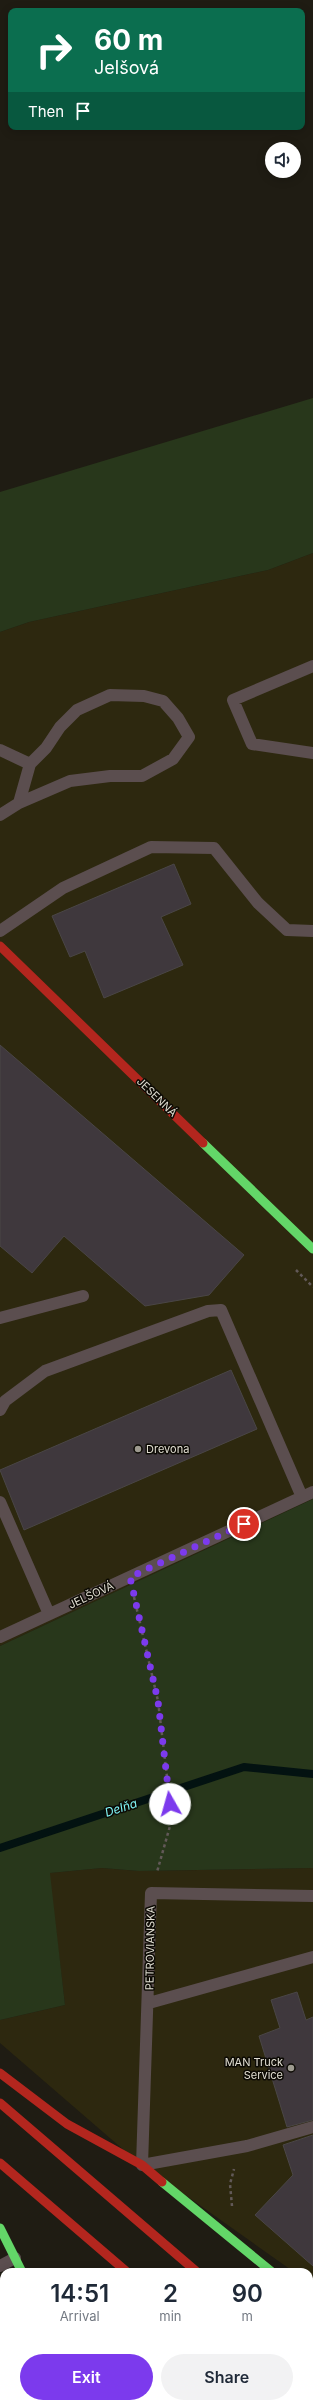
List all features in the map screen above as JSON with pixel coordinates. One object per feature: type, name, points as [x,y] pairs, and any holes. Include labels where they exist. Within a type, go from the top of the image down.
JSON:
[{"type":"street","name":"JESENNÁ","points":[[0,946],[313,1249]]},
{"type":"street","points":[[0,2073],[67,2124],[142,2165],[267,2268]]},
{"type":"street","points":[[0,2103],[192,2268]]},
{"type":"street","points":[[0,2163],[122,2268]]},
{"type":"street","points":[[0,2228],[20,2268]]},
{"type":"lane","points":[[313,666],[233,700],[252,744],[313,753]]},
{"type":"lane","points":[[0,815],[19,802],[70,781],[110,776],[142,776],[174,759],[189,737],[178,718],[163,701],[144,696],[110,695],[77,710],[60,727],[46,748],[30,764],[19,802]]},
{"type":"lane","points":[[0,750],[30,764]]},
{"type":"lane","points":[[0,931],[63,888],[151,847],[214,848],[258,903],[287,930],[313,931]]},
{"type":"lane","points":[[0,1318],[83,1296]]},
{"type":"lane","points":[[0,1410],[5,1401],[45,1371],[208,1311],[220,1310],[307,1495]]},
{"type":"lane","name":"JELŠOVÁ","points":[[0,1637],[307,1495]]},
{"type":"lane","points":[[0,1502],[49,1614]]},
{"type":"lane","name":"PETROVIANSKA","points":[[142,2165],[151,1893],[313,1896]]},
{"type":"lane","points":[[148,2003],[313,1957]]},
{"type":"lane","points":[[142,2165],[247,2146],[313,2127]]},
{"type":"lane","points":[[0,2266],[15,2258]]},
{"type":"path","points":[[130,1577],[158,1701],[172,1819],[151,1893]]},
{"type":"path","points":[[234,2211],[230,2184],[237,2163],[249,2158],[247,2146]]},
{"type":"shaded area","points":[[313,553],[313,1499],[0,1646],[0,632],[29,622],[268,570]]},
{"type":"shaded area","points":[[102,1868],[139,1871],[313,1868],[313,2268],[288,2268],[133,2158],[0,2043],[0,2020],[65,2005],[49,1873]]},
{"type":"green space","points":[[313,398],[313,553],[268,570],[29,622],[0,632],[0,492]]},
{"type":"green space","points":[[313,1499],[313,1868],[139,1871],[102,1868],[50,1873],[65,2005],[0,2020],[0,1646]]},
{"type":"building","points":[[174,864],[191,904],[161,917],[183,965],[104,998],[85,951],[70,957],[52,916]]},
{"type":"building","points":[[0,1045],[244,1255],[209,1295],[145,1306],[64,1236],[32,1273],[0,1246]]},
{"type":"building","points":[[231,1370],[257,1429],[24,1530],[0,1470]]},
{"type":"building","name":"MAN Truck Service","points":[[297,1992],[306,2020],[313,2017],[313,2120],[287,2127],[259,2036],[280,2028],[271,2000]]},
{"type":"building","points":[[313,2135],[313,2266],[255,2215],[293,2175],[283,2145]]},
{"type":"waterway","name":"Delňa","points":[[0,1848],[244,1767],[313,1774]]},
{"type":"traffic: fast","points":[[203,1143],[313,1249]]},
{"type":"traffic: fast","points":[[162,2182],[267,2268]]},
{"type":"traffic: fast","points":[[0,2228],[20,2268]]},
{"type":"traffic: jam","points":[[0,946],[203,1143]]},
{"type":"traffic: jam","points":[[0,2073],[67,2124],[142,2165],[162,2182]]},
{"type":"traffic: jam","points":[[0,2103],[192,2268]]},
{"type":"traffic: jam","points":[[0,2163],[122,2268]]},
{"type":"place","name":"Drevona","points":[[138,1449]]},
{"type":"place","name":"MAN Truck Service","points":[[291,2068]]},
{"type":"route","points":[[170,1804],[158,1701],[130,1577],[244,1524]]}]
